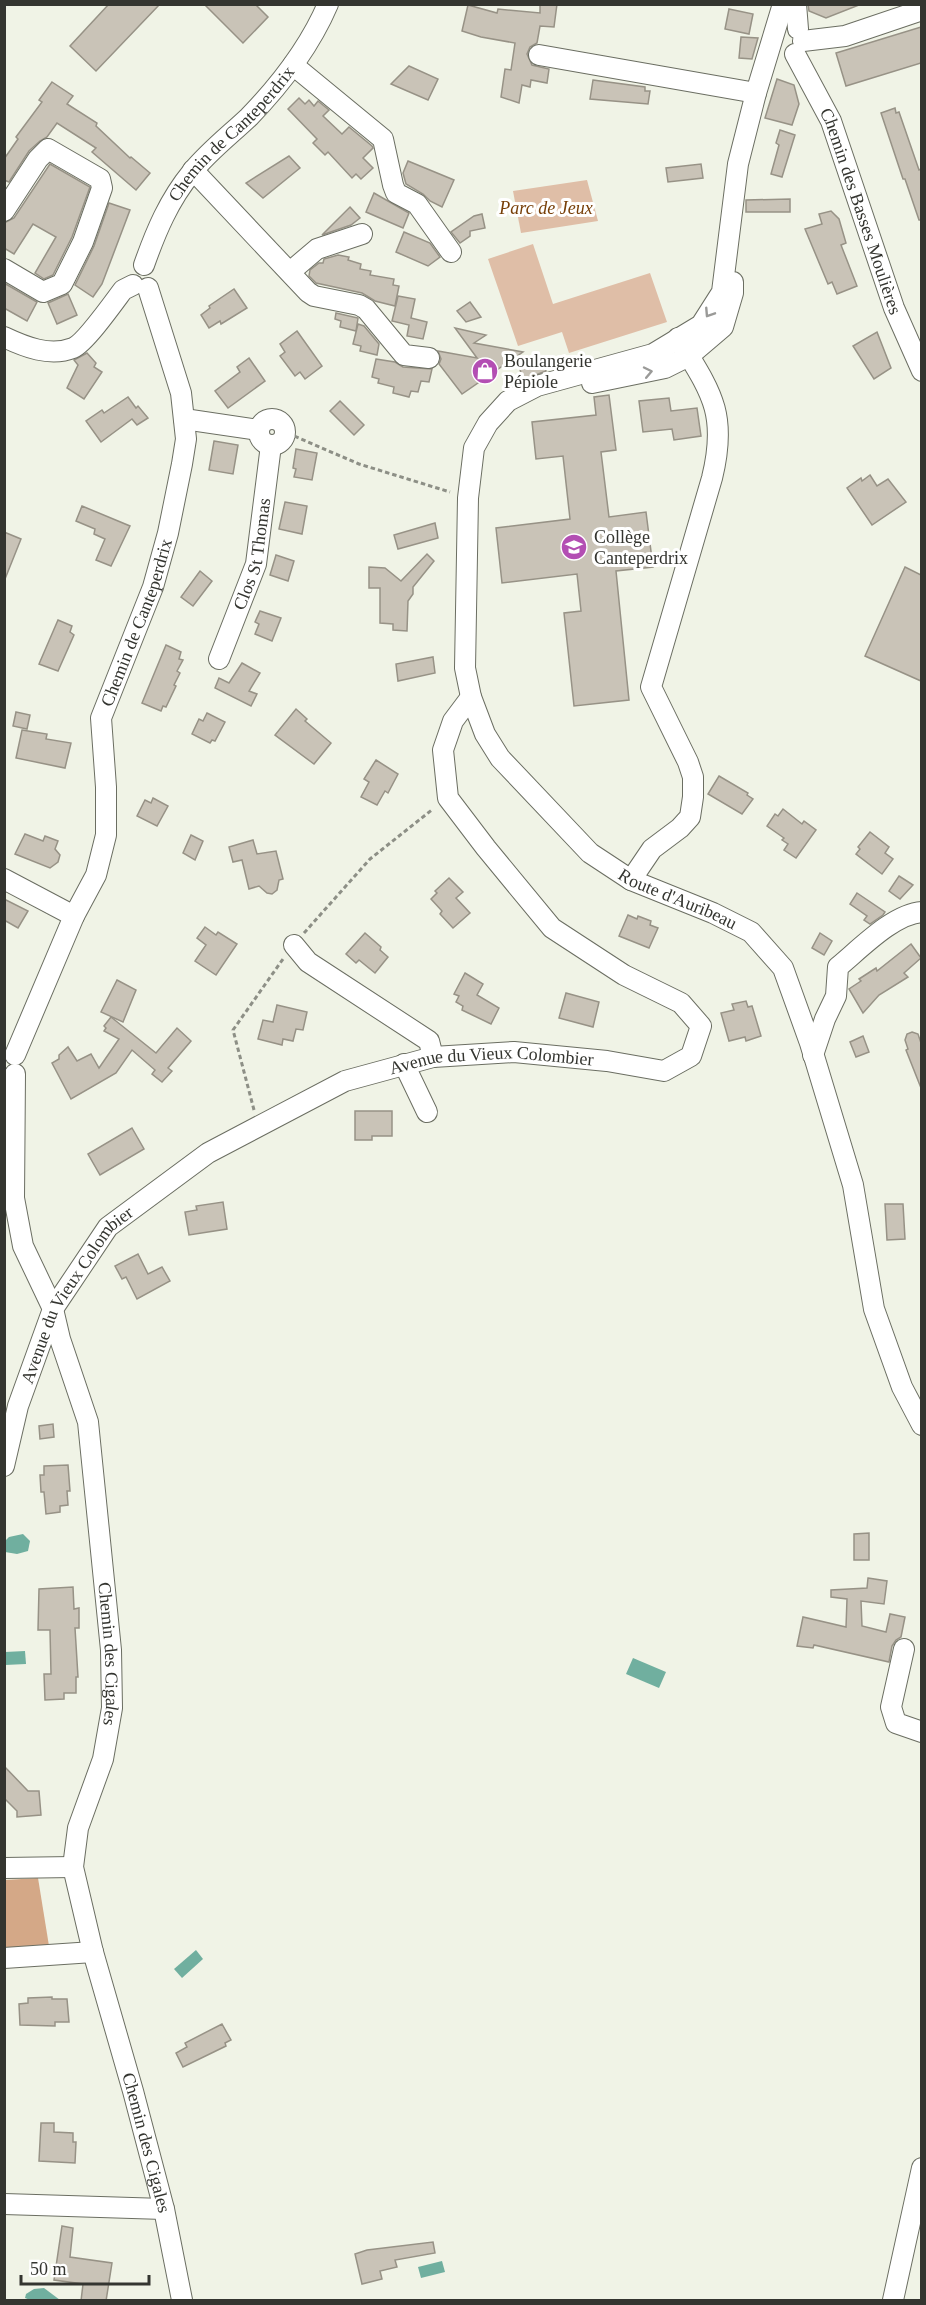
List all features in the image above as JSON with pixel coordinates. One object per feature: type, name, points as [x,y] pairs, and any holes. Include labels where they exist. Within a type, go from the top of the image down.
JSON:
[{"type":"street","name":"Chemin de Canteperdrix","points":[[10,1064],[74,916],[96,875],[106,835],[106,787],[101,718],[153,587],[168,533],[186,439],[181,393],[140,286],[130,278],[132,271],[137,266],[144,266],[158,227],[174,196],[194,170],[249,117],[293,65],[316,31],[328,4]]},
{"type":"street","name":"Route d'Auribeau","points":[[783,4],[787,41],[756,93],[738,164],[722,292],[701,325],[653,354],[537,386],[508,401],[489,423],[474,448],[468,498],[465,668],[471,697],[485,734],[500,758],[590,853],[631,880],[713,913],[752,932],[783,968],[813,1055],[853,1185],[874,1309],[903,1387],[921,1425]]},
{"type":"street","points":[[796,4],[787,41],[845,36],[921,10]]},
{"type":"street","name":"Chemin des Basses Moulières","points":[[787,41],[831,121],[894,308],[921,371]]},
{"type":"street","points":[[539,55],[756,93]]},
{"type":"street","points":[[293,65],[383,139],[396,193],[417,204],[451,252]]},
{"type":"street","points":[[4,212],[38,159],[48,149],[100,179],[102,188],[83,242],[62,284],[43,292],[4,269]]},
{"type":"street","points":[[194,170],[314,297],[359,305],[366,309],[404,355],[429,358]]},
{"type":"street","name":"Route d'Auribeau","points":[[508,401],[665,368],[689,356],[723,327],[733,293],[731,217]]},
{"type":"street","points":[[290,272],[317,249],[362,234]]},
{"type":"street","points":[[4,337],[22,345],[52,352],[75,347],[123,290],[140,286]]},
{"type":"street","points":[[631,880],[652,849],[680,828],[690,817],[692,807],[693,777],[688,762],[651,687],[717,460],[719,421],[715,402],[678,338]]},
{"type":"street","points":[[184,419],[271,437]]},
{"type":"street","name":"Clos St Thomas","points":[[219,659],[256,564],[271,437]]},
{"type":"street","name":"Avenue du Vieux Colombier","points":[[4,1466],[18,1406],[53,1309],[108,1227],[208,1153],[345,1081],[433,1056],[514,1052],[607,1061],[664,1071],[691,1056],[702,1026],[681,1003],[624,975],[552,928],[448,798],[443,750],[453,721],[471,697]]},
{"type":"street","points":[[4,879],[74,916]]},
{"type":"street","points":[[813,1055],[825,1019],[836,996],[838,967],[891,924],[911,913],[921,912]]},
{"type":"street","points":[[294,945],[308,962],[429,1041],[433,1056]]},
{"type":"street","name":"Chemin des Cigales","points":[[10,1064],[14,1198],[23,1246],[53,1309],[60,1339],[88,1422],[111,1650],[112,1708],[103,1759],[78,1828],[73,1867],[93,1952],[164,2209],[182,2301]]},
{"type":"street","points":[[404,1064],[427,1112]]},
{"type":"street","points":[[904,1649],[891,1707],[896,1723],[921,1732]]},
{"type":"street","points":[[4,1868],[73,1867]]},
{"type":"street","points":[[4,1958],[93,1952]]},
{"type":"street","points":[[893,2301],[921,2168]]},
{"type":"street","points":[[4,2204],[164,2209]]},
{"type":"path","points":[[271,437],[294,436],[358,464],[468,498]]},
{"type":"green space","name":"Parc de Jeux","points":[[587,180],[598,221],[521,233],[513,191]]},
{"type":"green space","points":[[533,244],[553,304],[650,273],[667,322],[569,353],[562,332],[518,346],[488,259]]},
{"type":"shaded area","points":[[38,1878],[49,1946],[5,1949],[5,1880]]},
{"type":"water","points":[[23,1534],[30,1541],[28,1551],[17,1554],[5,1552],[5,1541],[9,1537]]},
{"type":"water","points":[[25,1651],[26,1664],[5,1665],[5,1652]]},
{"type":"water","points":[[633,1658],[666,1672],[659,1688],[626,1674]]},
{"type":"water","points":[[196,1950],[203,1959],[182,1978],[174,1969]]},
{"type":"water","points":[[442,2261],[445,2272],[421,2278],[418,2267]]},
{"type":"water","points":[[44,2288],[60,2300],[25,2298],[26,2294],[34,2289]]},
{"type":"building","points":[[109,4],[160,4],[96,71],[70,46]]},
{"type":"building","points":[[204,4],[255,4],[268,17],[243,43]]},
{"type":"building","points":[[540,4],[557,4],[554,27],[540,26],[537,43],[530,47],[527,54],[532,65],[549,69],[547,83],[531,80],[530,87],[522,85],[519,103],[501,97],[505,69],[511,70],[515,43],[462,31],[468,5],[497,13],[498,9],[540,13]]},
{"type":"building","points":[[808,4],[859,5],[826,18],[809,11]]},
{"type":"building","points":[[729,9],[753,14],[749,34],[725,29]]},
{"type":"building","points":[[921,27],[921,63],[846,86],[836,53]]},
{"type":"building","points":[[741,37],[758,38],[752,59],[739,58]]},
{"type":"building","points":[[409,66],[438,79],[428,100],[391,84]]},
{"type":"building","points":[[777,79],[794,85],[799,104],[792,125],[765,118]]},
{"type":"building","points":[[593,80],[645,87],[645,91],[650,91],[648,104],[590,99]]},
{"type":"building","points":[[52,82],[73,96],[67,104],[97,123],[96,126],[130,158],[150,173],[136,190],[92,152],[96,148],[57,123],[47,137],[29,151],[9,182],[4,180],[4,159],[18,139],[16,137],[42,102],[39,100]]},
{"type":"building","points":[[299,98],[305,104],[309,100],[314,106],[318,101],[329,110],[323,116],[342,134],[349,127],[372,146],[373,148],[363,158],[373,168],[361,179],[356,174],[352,178],[328,152],[325,155],[313,143],[317,139],[288,109]]},
{"type":"building","points":[[895,108],[896,113],[899,112],[919,170],[921,169],[921,220],[919,220],[905,179],[903,179],[881,113]]},
{"type":"building","points":[[780,130],[795,135],[782,177],[771,174],[779,145],[776,143]]},
{"type":"building","points":[[289,156],[300,168],[263,198],[246,183]]},
{"type":"building","points":[[408,161],[454,180],[442,207],[406,184],[403,173]]},
{"type":"building","points":[[50,164],[90,187],[72,237],[53,275],[44,279],[35,273],[56,237],[33,224],[14,254],[4,248],[4,223],[14,218]]},
{"type":"building","points":[[701,164],[703,178],[668,182],[666,168]]},
{"type":"building","points":[[374,193],[409,213],[403,228],[366,212]]},
{"type":"building","points":[[790,199],[790,212],[746,212],[746,200]]},
{"type":"building","points":[[109,203],[130,210],[102,284],[93,297],[75,285],[94,246]]},
{"type":"building","points":[[350,207],[360,218],[351,225],[322,235]]},
{"type":"building","points":[[831,211],[839,219],[846,243],[841,245],[857,286],[837,294],[832,282],[828,284],[805,229],[822,224],[819,214]]},
{"type":"building","points":[[482,214],[485,228],[470,231],[470,236],[460,243],[451,232],[474,216]]},
{"type":"building","points":[[404,232],[430,243],[440,257],[428,266],[396,252]]},
{"type":"building","points":[[338,255],[349,257],[348,260],[361,264],[360,269],[371,271],[370,275],[394,279],[393,285],[399,286],[395,306],[375,301],[362,293],[316,283],[309,276],[310,270],[319,263],[323,263],[324,259]]},
{"type":"building","points":[[4,283],[37,302],[27,321],[4,308]]},
{"type":"building","points":[[234,289],[247,308],[221,324],[220,321],[209,328],[201,315],[210,308],[209,306]]},
{"type":"building","points":[[68,294],[77,315],[57,324],[48,303]]},
{"type":"building","points":[[398,296],[415,299],[411,318],[427,322],[423,339],[407,336],[409,325],[392,321]]},
{"type":"building","points":[[470,302],[481,317],[466,322],[457,311]]},
{"type":"building","points":[[336,313],[358,318],[356,331],[340,327],[341,321],[335,319]]},
{"type":"building","points":[[358,324],[364,326],[379,344],[377,355],[360,351],[361,346],[353,344]]},
{"type":"building","points":[[455,328],[486,335],[474,343],[523,352],[462,394],[439,364],[441,359],[438,351],[477,358]]},
{"type":"building","points":[[297,331],[322,366],[305,379],[300,372],[295,376],[280,356],[285,352],[280,344]]},
{"type":"building","points":[[877,332],[891,368],[874,379],[853,346]]},
{"type":"building","points":[[87,353],[96,363],[94,367],[102,372],[84,399],[67,388],[78,365],[74,360]]},
{"type":"building","points":[[530,356],[532,364],[544,362],[546,371],[523,380],[517,359]]},
{"type":"building","points":[[249,358],[265,381],[228,408],[215,391],[240,372],[237,367]]},
{"type":"building","points":[[376,359],[395,362],[403,367],[432,369],[429,382],[421,381],[418,392],[411,391],[409,397],[393,393],[394,387],[378,383],[379,379],[372,377]]},
{"type":"building","name":"Collège Canteperdrix","points":[[609,395],[616,450],[601,452],[609,517],[646,512],[653,567],[616,571],[629,700],[574,706],[564,613],[581,611],[577,574],[502,583],[496,528],[570,519],[563,456],[536,459],[532,422],[596,415],[594,397]]},
{"type":"building","points":[[128,397],[148,418],[137,425],[132,419],[101,442],[86,421],[102,410],[104,413]]},
{"type":"building","points":[[669,398],[671,411],[697,408],[701,436],[674,440],[672,429],[643,432],[639,401]]},
{"type":"building","points":[[340,401],[364,425],[354,435],[330,411]]},
{"type":"building","points":[[214,441],[238,445],[233,474],[209,470]]},
{"type":"building","points":[[296,449],[317,453],[312,480],[294,477]]},
{"type":"building","points":[[870,475],[877,486],[888,479],[906,502],[872,525],[847,488],[861,478],[862,481]]},
{"type":"building","points":[[285,502],[307,506],[302,534],[279,529]]},
{"type":"building","points":[[82,506],[130,526],[111,566],[96,560],[105,539],[94,534],[95,529],[76,521]]},
{"type":"building","points":[[435,523],[438,538],[398,549],[394,535]]},
{"type":"building","points":[[4,532],[21,539],[5,579],[4,579]]},
{"type":"building","points":[[427,554],[434,561],[413,587],[413,594],[408,601],[407,631],[393,630],[393,624],[380,623],[380,588],[369,588],[369,567],[385,568],[401,581]]},
{"type":"building","points":[[276,555],[294,561],[288,581],[270,575]]},
{"type":"building","points":[[905,567],[921,575],[921,681],[865,656]]},
{"type":"building","points":[[200,571],[212,581],[193,606],[181,597]]},
{"type":"building","points":[[260,611],[281,618],[272,641],[255,634],[259,624],[255,622]]},
{"type":"building","points":[[58,620],[72,626],[70,632],[74,635],[58,671],[39,664]]},
{"type":"building","points":[[166,645],[181,652],[179,659],[183,660],[177,671],[180,673],[174,685],[176,686],[166,707],[163,706],[161,711],[142,703]]},
{"type":"building","points":[[433,657],[435,673],[398,681],[396,664]]},
{"type":"building","points":[[242,663],[260,673],[249,691],[257,694],[251,706],[215,688],[219,678],[229,683]]},
{"type":"building","points":[[296,709],[307,719],[305,721],[331,743],[314,764],[275,735]]},
{"type":"building","points":[[16,712],[30,715],[27,729],[13,726]]},
{"type":"building","points":[[207,713],[225,722],[215,741],[212,740],[210,743],[192,734],[199,719],[203,721]]},
{"type":"building","points":[[22,730],[47,734],[46,739],[71,743],[65,768],[16,758]]},
{"type":"building","points":[[376,760],[398,774],[388,793],[385,791],[377,805],[361,797],[369,782],[364,779]]},
{"type":"building","points":[[719,776],[748,793],[747,795],[753,799],[742,814],[708,794]]},
{"type":"building","points":[[153,798],[168,806],[157,826],[137,816],[145,800],[151,803]]},
{"type":"building","points":[[783,809],[802,824],[804,821],[816,830],[796,858],[784,850],[788,844],[782,840],[784,838],[767,826],[775,814],[778,816]]},
{"type":"building","points":[[870,832],[889,847],[885,853],[893,859],[882,874],[856,854],[860,849],[858,847]]},
{"type":"building","points":[[25,834],[43,841],[45,836],[58,841],[55,849],[60,855],[58,862],[50,868],[15,854]]},
{"type":"building","points":[[191,835],[203,841],[195,860],[183,853]]},
{"type":"building","points":[[253,840],[257,854],[276,851],[283,879],[279,880],[277,890],[272,894],[259,886],[249,889],[242,860],[233,862],[229,847]]},
{"type":"building","points":[[899,876],[913,885],[900,899],[889,891]]},
{"type":"building","points":[[449,878],[463,892],[456,898],[470,913],[453,928],[440,914],[442,911],[431,899],[437,893],[435,891]]},
{"type":"building","points":[[857,893],[885,912],[883,915],[870,924],[864,920],[867,916],[850,904]]},
{"type":"building","points":[[4,899],[28,911],[18,928],[4,920]]},
{"type":"building","points":[[628,915],[651,921],[650,925],[658,928],[649,948],[619,936]]},
{"type":"building","points":[[205,927],[216,935],[218,932],[237,944],[216,975],[195,961],[206,945],[197,938]]},
{"type":"building","points":[[365,933],[381,947],[380,950],[388,957],[375,973],[359,960],[356,963],[346,954]]},
{"type":"building","points":[[820,933],[832,941],[824,955],[812,948]]},
{"type":"building","points":[[911,944],[921,958],[904,973],[908,977],[879,995],[863,1013],[849,989],[861,981],[859,979],[876,968],[877,971]]},
{"type":"building","points":[[465,973],[483,984],[477,995],[499,1008],[491,1024],[462,1010],[463,1006],[456,1002],[459,996],[454,994]]},
{"type":"building","points":[[117,980],[136,990],[123,1022],[101,1012]]},
{"type":"building","points":[[566,993],[599,1002],[593,1027],[559,1018]]},
{"type":"building","points":[[746,1001],[748,1007],[752,1006],[761,1036],[746,1041],[745,1037],[729,1041],[721,1013],[734,1010],[732,1004]]},
{"type":"building","points":[[277,1005],[307,1012],[303,1030],[296,1029],[293,1041],[283,1039],[282,1045],[258,1039],[263,1020],[273,1022]]},
{"type":"building","points":[[111,1017],[156,1053],[177,1028],[191,1041],[168,1068],[172,1071],[162,1082],[152,1074],[155,1070],[132,1050],[116,1073],[71,1099],[52,1063],[59,1059],[59,1055],[68,1047],[77,1061],[91,1054],[99,1068],[119,1039],[104,1031],[106,1028],[104,1026]]},
{"type":"building","points":[[912,1032],[918,1034],[921,1043],[921,1088],[906,1050],[908,1049],[905,1040],[907,1034]]},
{"type":"building","points":[[863,1036],[869,1052],[856,1057],[850,1042]]},
{"type":"building","points":[[355,1111],[392,1111],[392,1136],[372,1136],[372,1140],[355,1140]]},
{"type":"building","points":[[132,1128],[144,1149],[100,1175],[88,1154]]},
{"type":"building","points":[[223,1202],[227,1229],[189,1235],[185,1212],[197,1210],[196,1206]]},
{"type":"building","points":[[885,1204],[903,1204],[905,1239],[887,1240]]},
{"type":"building","points":[[138,1254],[148,1274],[162,1267],[170,1281],[137,1299],[126,1277],[122,1279],[115,1266]]},
{"type":"building","points":[[53,1424],[54,1437],[40,1439],[39,1426]]},
{"type":"building","points":[[68,1465],[70,1491],[67,1491],[68,1505],[60,1506],[60,1512],[46,1514],[40,1475],[44,1475],[44,1466]]},
{"type":"building","points":[[869,1533],[869,1560],[854,1560],[854,1534]]},
{"type":"building","points":[[868,1578],[887,1581],[884,1604],[861,1601],[862,1626],[886,1632],[890,1614],[905,1617],[901,1637],[892,1646],[889,1662],[814,1645],[813,1648],[797,1646],[803,1617],[846,1627],[847,1599],[831,1597],[831,1590],[867,1588]]},
{"type":"building","points":[[73,1587],[74,1609],[79,1608],[79,1628],[75,1628],[78,1677],[76,1677],[76,1693],[64,1693],[64,1699],[45,1700],[44,1674],[51,1674],[50,1630],[38,1630],[39,1589]]},
{"type":"building","points":[[4,1766],[28,1791],[39,1791],[41,1815],[17,1817],[17,1811],[4,1798]]},
{"type":"building","points":[[52,1997],[52,1999],[67,1999],[69,2022],[55,2022],[55,2026],[20,2025],[19,2004],[28,2003],[28,1998]]},
{"type":"building","points":[[222,2024],[231,2040],[225,2043],[226,2046],[183,2067],[176,2053],[187,2047],[185,2043]]},
{"type":"building","points":[[41,2123],[54,2123],[54,2132],[73,2133],[73,2142],[76,2142],[75,2163],[39,2161]]},
{"type":"building","points":[[62,2226],[73,2228],[70,2257],[112,2263],[106,2301],[81,2301],[83,2284],[54,2280]]},
{"type":"building","points":[[433,2242],[435,2253],[395,2260],[397,2267],[380,2271],[382,2279],[362,2284],[355,2254],[367,2250]]},
{"type":"place","name":"Boulangerie Pépiole","points":[[485,371]]},
{"type":"place","name":"Collège Canteperdrix","points":[[574,547]]}]
